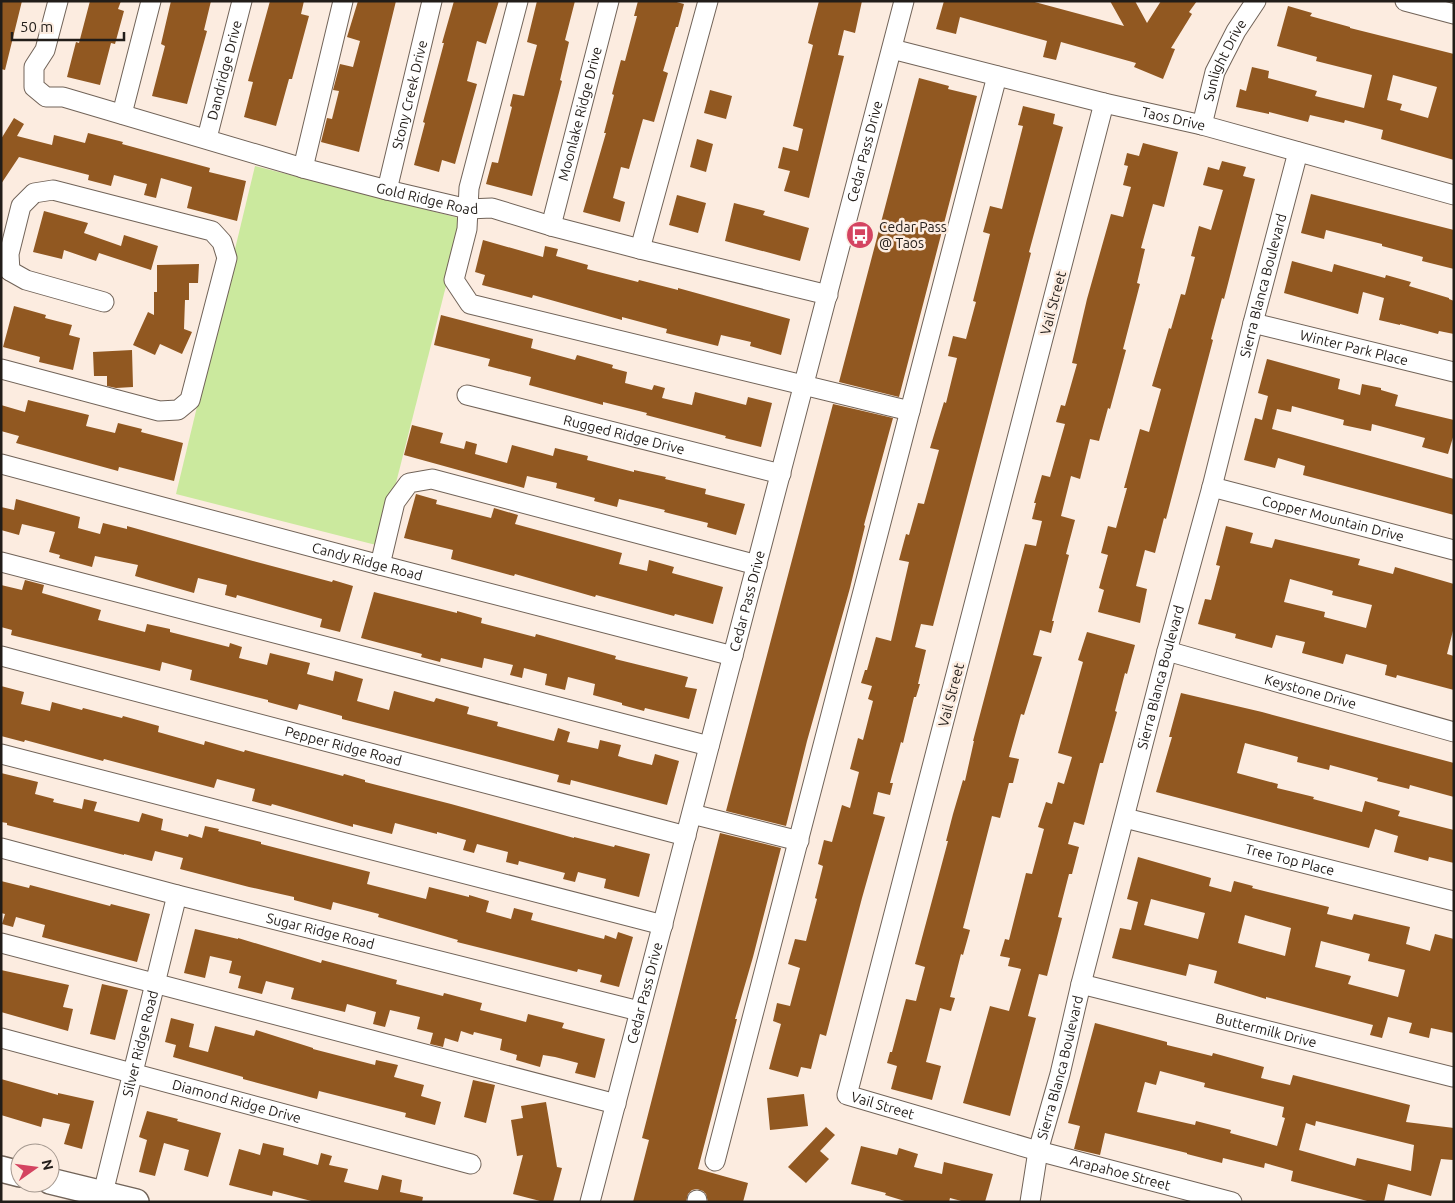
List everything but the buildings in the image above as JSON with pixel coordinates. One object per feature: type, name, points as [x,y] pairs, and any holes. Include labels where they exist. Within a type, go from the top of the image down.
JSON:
[{"type":"main road","points":[[60,1182],[136,1202]]},
{"type":"street","name":"Gold Ridge Road","points":[[58,1],[45,50],[34,67],[34,87],[46,97],[63,97],[207,138],[303,168],[386,190],[468,209],[492,208],[551,226],[828,295]]},
{"type":"street","points":[[122,114],[151,1]]},
{"type":"street","name":"Dandridge Drive","points":[[207,138],[242,1]]},
{"type":"street","points":[[303,168],[343,1]]},
{"type":"street","name":"Stony Creek Drive","points":[[386,190],[432,1]]},
{"type":"street","points":[[518,1],[469,188],[467,229],[454,280],[470,304],[910,411]]},
{"type":"street","name":"Moonlake Ridge Drive","points":[[551,226],[609,1]]},
{"type":"street","points":[[640,249],[708,1]]},
{"type":"street","name":"Cedar Pass Drive","points":[[590,1202],[904,1]]},
{"type":"street","name":"Sunlight Drive","points":[[1202,125],[1215,72],[1236,31],[1256,1]]},
{"type":"street","points":[[1405,1],[1454,14]]},
{"type":"street","name":"Taos Drive","points":[[892,49],[1104,103],[1202,125],[1454,195]]},
{"type":"street","points":[[715,1161],[997,76]]},
{"type":"street","name":"Vail Street","points":[[1038,1150],[847,1095],[1104,103]]},
{"type":"street","name":"Sierra Blanca Boulevard","points":[[1030,1202],[1038,1150],[1060,1074],[1081,984],[1298,152]]},
{"type":"street","points":[[1,369],[158,411],[178,410],[190,400],[227,258],[222,242],[212,231],[53,190],[34,193],[21,206],[5,272],[26,280],[104,302]]},
{"type":"street","name":"Winter Park Place","points":[[1253,323],[1454,372]]},
{"type":"street","name":"Rugged Ridge Drive","points":[[468,395],[781,474]]},
{"type":"street","name":"Candy Ridge Road","points":[[1,464],[380,565],[733,656]]},
{"type":"street","points":[[380,565],[395,502],[409,483],[432,479],[757,565]]},
{"type":"street","name":"Copper Mountain Drive","points":[[1212,487],[1454,550]]},
{"type":"street","points":[[1,562],[709,746]]},
{"type":"street","name":"Keystone Drive","points":[[1168,651],[1454,732]]},
{"type":"street","name":"Pepper Ridge Road","points":[[1,656],[686,836]]},
{"type":"street","points":[[1,754],[663,924]]},
{"type":"street","points":[[692,814],[799,841]]},
{"type":"street","name":"Tree Top Place","points":[[1125,818],[1454,901]]},
{"type":"street","name":"Sugar Ridge Road","points":[[1,848],[177,895],[639,1011]]},
{"type":"street","name":"Silver Ridge Road","points":[[103,1193],[177,895]]},
{"type":"street","points":[[1,943],[616,1104]]},
{"type":"street","name":"Buttermilk Drive","points":[[1081,984],[1453,1077]]},
{"type":"street","name":"Diamond Ridge Drive","points":[[1,1038],[471,1164]]},
{"type":"street","name":"Arapahoe Street","points":[[1038,1150],[1232,1202]]},
{"type":"green space","points":[[255,166],[463,219],[380,546],[176,494]]},
{"type":"place","name":"Cedar Pass @ Taos","points":[[860,235]]}]
